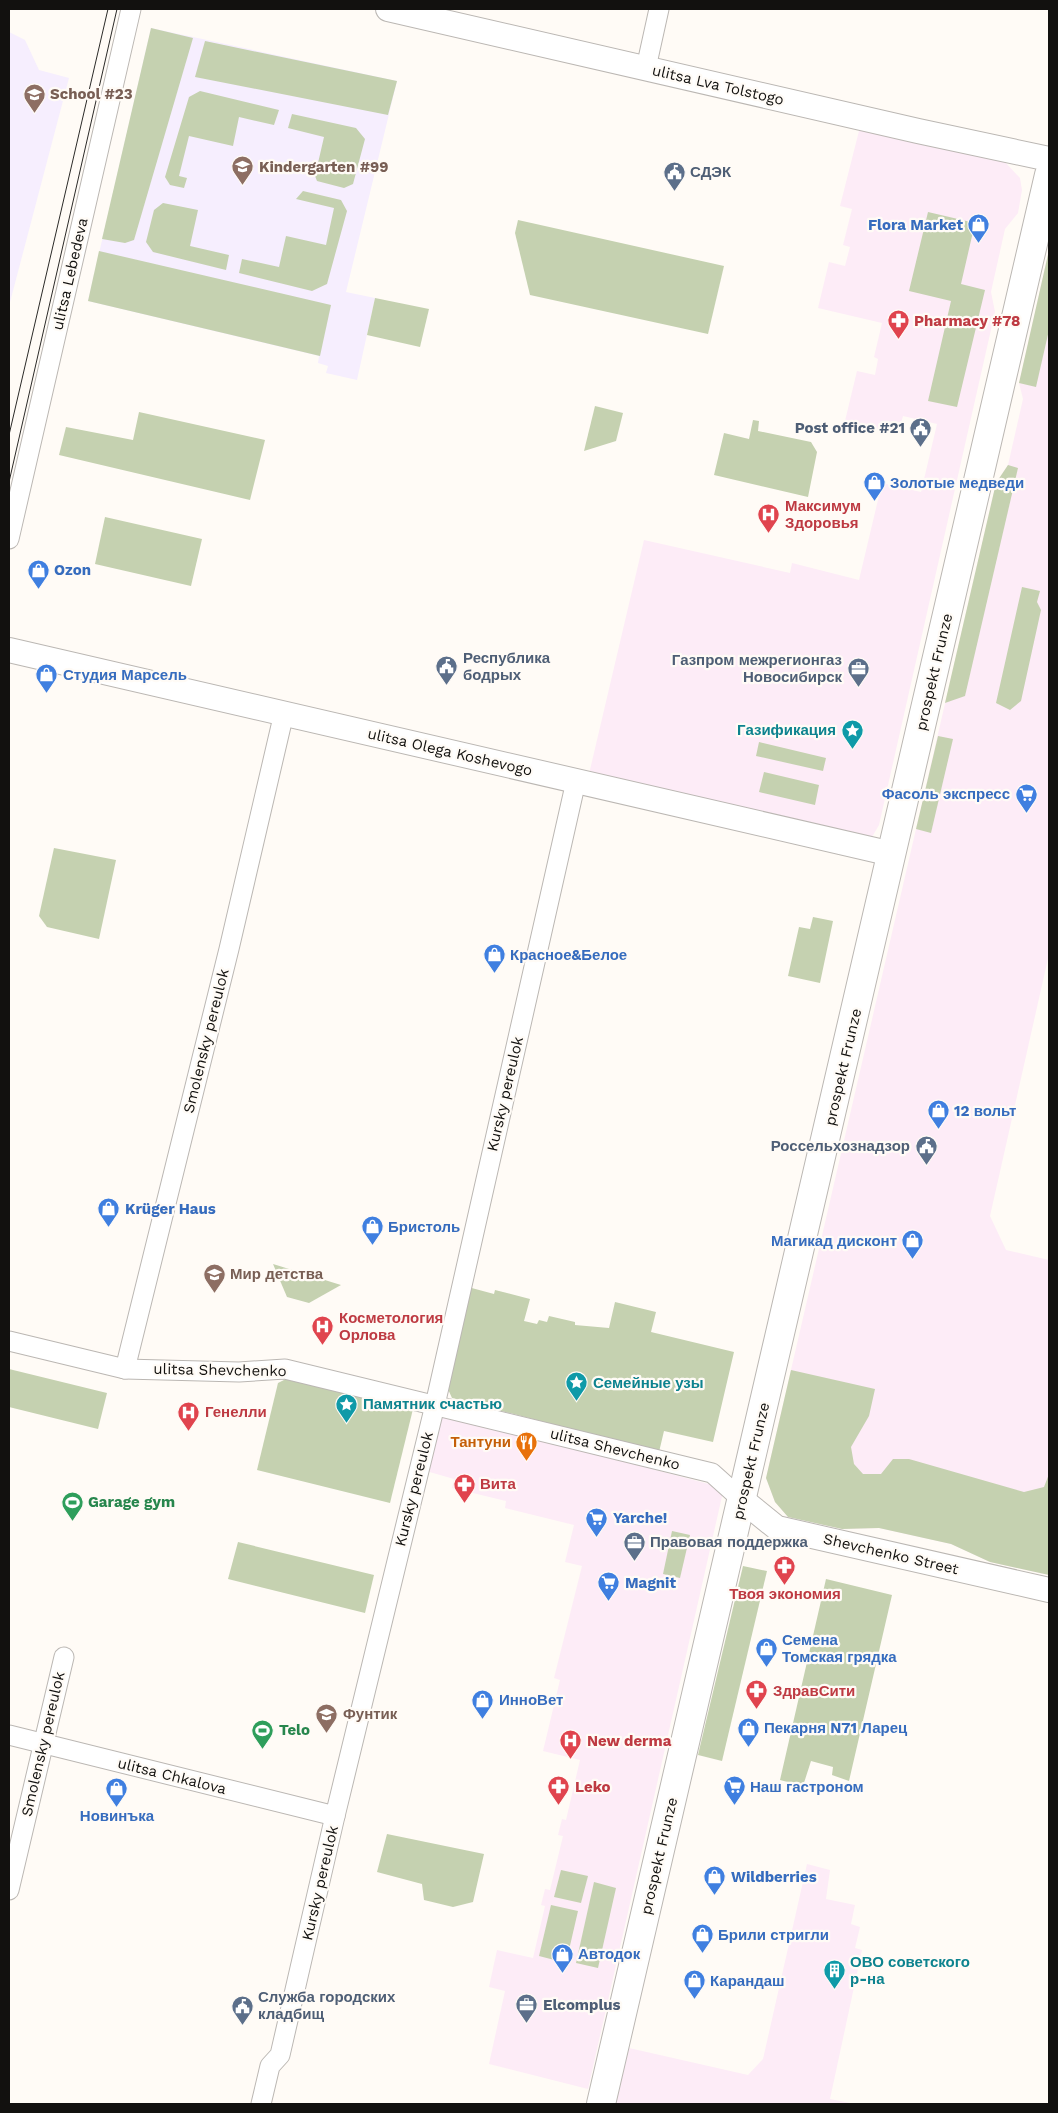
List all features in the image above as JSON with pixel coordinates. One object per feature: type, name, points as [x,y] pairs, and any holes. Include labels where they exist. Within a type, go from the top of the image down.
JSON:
[{"type":"main road","name":"prospekt Frunze","points":[[601,2104],[1049,175]]},
{"type":"street","name":"ulitsa Lebedeva","points":[[9,539],[131,9]]},
{"type":"street","name":"ulitsa Lva Tolstogo","points":[[388,9],[918,131],[1049,159]]},
{"type":"street","points":[[646,68],[659,9]]},
{"type":"street","name":"ulitsa Olega Koshevogo","points":[[9,650],[892,854]]},
{"type":"street","name":"Smolensky pereulok","points":[[125,1369],[227,959],[284,713]]},
{"type":"street","name":"Kursky pereulok","points":[[261,2104],[270,2066],[280,2055],[335,1816],[435,1406],[576,781]]},
{"type":"street","name":"ulitsa Shevchenko","points":[[9,1341],[125,1369],[239,1372],[285,1369],[712,1473],[742,1499]]},
{"type":"street","name":"Shevchenko Street","points":[[742,1499],[777,1528],[1049,1590]]},
{"type":"street","name":"Smolensky pereulok","points":[[9,1890],[64,1658]]},
{"type":"street","name":"ulitsa Chkalova","points":[[9,1735],[335,1816]]},
{"type":"shaded area","name":"Kindergarten #99","points":[[151,28],[397,81],[346,292],[375,298],[357,380],[326,373],[328,366],[318,363],[319,356],[88,301]]},
{"type":"shaded area","name":"School #23","points":[[9,32],[25,40],[39,70],[69,78],[9,306]]},
{"type":"shaded area","points":[[860,127],[1004,161],[1020,178],[1022,190],[1018,213],[1005,229],[991,292],[995,312],[879,825],[872,837],[589,774],[644,540],[790,573],[792,563],[859,580],[882,483],[921,492],[937,424],[903,416],[898,434],[845,421],[857,371],[875,375],[878,359],[874,357],[882,323],[818,308],[829,262],[845,266],[850,247],[843,245],[852,209],[840,206]]},
{"type":"shaded area","points":[[1049,250],[1049,954],[990,1216],[1006,1250],[1049,1260],[1049,1575],[990,1562],[951,1544],[879,1528],[842,1529],[788,1517],[775,1502],[766,1478],[996,483],[1008,465],[1023,399],[1019,383]]},
{"type":"shaded area","points":[[442,1413],[716,1486],[723,1492],[588,2089],[489,2064],[505,1991],[489,1987],[497,1950],[533,1958],[545,1906],[541,1905],[545,1889],[550,1890],[563,1836],[558,1835],[562,1819],[566,1820],[580,1760],[543,1751],[560,1680],[554,1678],[582,1566],[565,1562],[574,1525],[505,1508],[506,1501],[452,1488],[454,1479],[426,1471]]},
{"type":"shaded area","points":[[807,1864],[830,1870],[826,1899],[855,1905],[851,1924],[860,1927],[855,1948],[862,1950],[830,2099],[855,2104],[616,2104],[629,2048],[748,2075],[763,2059]]},
{"type":"green space","points":[[151,28],[193,38],[134,240],[125,243],[102,239]]},
{"type":"green space","points":[[205,41],[397,81],[388,115],[195,77]]},
{"type":"green space","points":[[200,91],[279,110],[274,125],[239,117],[233,146],[189,136],[179,176],[187,178],[184,188],[170,185],[165,177],[189,97]]},
{"type":"green space","points":[[292,114],[356,128],[365,139],[353,184],[344,188],[317,181],[315,176],[324,137],[288,128]]},
{"type":"green space","points":[[303,191],[341,200],[347,211],[327,284],[312,291],[239,273],[242,259],[279,267],[286,236],[326,245],[334,208],[296,199]]},
{"type":"green space","points":[[163,203],[198,210],[190,246],[229,255],[226,270],[153,252],[146,242],[154,210]]},
{"type":"green space","points":[[928,212],[975,223],[961,284],[985,290],[957,407],[928,401],[951,301],[909,291]]},
{"type":"green space","points":[[518,220],[724,266],[708,334],[530,295],[515,233]]},
{"type":"green space","points":[[1049,250],[1049,330],[1036,387],[1019,383]]},
{"type":"green space","points":[[99,251],[331,305],[320,356],[88,301]]},
{"type":"green space","points":[[375,298],[429,309],[420,347],[367,335]]},
{"type":"green space","points":[[595,406],[623,413],[616,441],[584,451]]},
{"type":"green space","points":[[139,412],[265,440],[250,500],[59,455],[66,427],[133,440]]},
{"type":"green space","points":[[753,420],[759,421],[758,431],[811,442],[817,452],[808,497],[714,475],[724,433],[749,439]]},
{"type":"green space","points":[[1008,465],[1018,468],[965,696],[945,703],[996,483]]},
{"type":"green space","points":[[105,517],[202,539],[191,586],[95,564]]},
{"type":"green space","points":[[1022,587],[1040,591],[1037,602],[1041,610],[1021,701],[1010,710],[996,703]]},
{"type":"green space","points":[[938,736],[953,739],[931,833],[916,829]]},
{"type":"green space","points":[[759,742],[826,758],[823,771],[756,756]]},
{"type":"green space","points":[[764,772],[819,785],[815,805],[759,792]]},
{"type":"green space","points":[[54,848],[116,860],[99,939],[47,927],[39,916]]},
{"type":"green space","points":[[813,917],[833,921],[820,983],[788,976],[799,927],[810,929]]},
{"type":"green space","points":[[273,1264],[341,1285],[309,1303],[287,1297]]},
{"type":"green space","points":[[468,1287],[494,1294],[495,1290],[530,1299],[524,1321],[537,1324],[539,1320],[547,1322],[549,1316],[575,1322],[575,1325],[609,1328],[615,1302],[656,1312],[651,1332],[734,1352],[713,1442],[664,1431],[659,1452],[452,1398],[447,1387]]},
{"type":"green space","points":[[9,1369],[107,1393],[98,1429],[9,1407]]},
{"type":"green space","points":[[791,1370],[875,1389],[869,1416],[851,1447],[854,1464],[863,1474],[881,1474],[893,1459],[909,1459],[1024,1492],[1044,1487],[1049,1474],[1049,1575],[990,1562],[951,1544],[879,1528],[842,1529],[788,1517],[775,1502],[766,1478]]},
{"type":"green space","points":[[288,1378],[413,1409],[390,1503],[257,1470],[278,1383]]},
{"type":"green space","points":[[672,1531],[690,1535],[680,1578],[663,1574]]},
{"type":"green space","points":[[238,1542],[374,1575],[365,1613],[228,1579]]},
{"type":"green space","points":[[743,1566],[767,1571],[722,1761],[698,1755]]},
{"type":"green space","points":[[826,1579],[892,1595],[849,1781],[832,1775],[833,1767],[811,1761],[803,1786],[780,1780]]},
{"type":"green space","points":[[387,1834],[484,1854],[473,1902],[453,1907],[424,1900],[422,1884],[377,1872]]},
{"type":"green space","points":[[561,1870],[588,1876],[581,1903],[554,1897]]},
{"type":"green space","points":[[594,1882],[616,1888],[598,1968],[576,1963]]},
{"type":"green space","points":[[551,1905],[578,1911],[566,1963],[539,1956]]},
{"type":"tram line","points":[[9,435],[108,9]]},
{"type":"tram line","points":[[9,482],[117,9]]},
{"type":"place","name":"School #23","points":[[34,113]]},
{"type":"place","name":"Kindergarten #99","points":[[243,186]]},
{"type":"place","name":"СДЭК","points":[[674,191]]},
{"type":"place","name":"Flora Market","points":[[979,244]]},
{"type":"place","name":"Pharmacy #78","points":[[898,340]]},
{"type":"place","name":"Post office #21","points":[[921,447]]},
{"type":"place","name":"Золотые медведи","points":[[874,502]]},
{"type":"place","name":"Максимум Здоровья","points":[[769,534]]},
{"type":"place","name":"Ozon","points":[[38,589]]},
{"type":"place","name":"Республика бодрых","points":[[447,686]]},
{"type":"place","name":"Газпром межрегионгаз Новосибирск","points":[[858,688]]},
{"type":"place","name":"Студия Марсель","points":[[47,694]]},
{"type":"place","name":"Газификация","points":[[852,749]]},
{"type":"place","name":"Фасоль экспресс","points":[[1026,813]]},
{"type":"place","name":"Красное&Белое","points":[[494,974]]},
{"type":"place","name":"12 вольт","points":[[938,1130]]},
{"type":"place","name":"Россельхознадзор","points":[[926,1165]]},
{"type":"place","name":"Krüger Haus","points":[[109,1228]]},
{"type":"place","name":"Бристоль","points":[[372,1246]]},
{"type":"place","name":"Магикад дисконт","points":[[913,1260]]},
{"type":"place","name":"Мир детства","points":[[214,1293]]},
{"type":"place","name":"Косметология Орлова","points":[[323,1346]]},
{"type":"place","name":"Семейные узы","points":[[577,1402]]},
{"type":"place","name":"Памятник счастью","points":[[347,1423]]},
{"type":"place","name":"Генелли","points":[[189,1431]]},
{"type":"place","name":"Тантуни","points":[[527,1461]]},
{"type":"place","name":"Вита","points":[[464,1503]]},
{"type":"place","name":"Garage gym","points":[[72,1521]]},
{"type":"place","name":"Yarche!","points":[[597,1537]]},
{"type":"place","name":"Правовая поддержка","points":[[634,1561]]},
{"type":"place","name":"Твоя экономия","points":[[785,1585]]},
{"type":"place","name":"Magnit","points":[[609,1602]]},
{"type":"place","name":"Семена Томская грядка","points":[[766,1668]]},
{"type":"place","name":"ЗдравСити","points":[[757,1710]]},
{"type":"place","name":"ИнноВет","points":[[483,1719]]},
{"type":"place","name":"Фунтик","points":[[327,1733]]},
{"type":"place","name":"Пекарня N71 Ларец","points":[[748,1747]]},
{"type":"place","name":"Telo","points":[[263,1749]]},
{"type":"place","name":"New derma","points":[[571,1760]]},
{"type":"place","name":"Leko","points":[[559,1806]]},
{"type":"place","name":"Наш гастроном","points":[[734,1806]]},
{"type":"place","name":"Новинъка","points":[[117,1807]]},
{"type":"place","name":"Wildberries","points":[[715,1896]]},
{"type":"place","name":"Брили стригли","points":[[702,1954]]},
{"type":"place","name":"Автодок","points":[[562,1973]]},
{"type":"place","name":"ОВО советского р-на","points":[[834,1990]]},
{"type":"place","name":"Карандаш","points":[[694,2000]]},
{"type":"place","name":"Elcomplus","points":[[527,2024]]},
{"type":"place","name":"Служба городских кладбищ","points":[[242,2025]]}]
